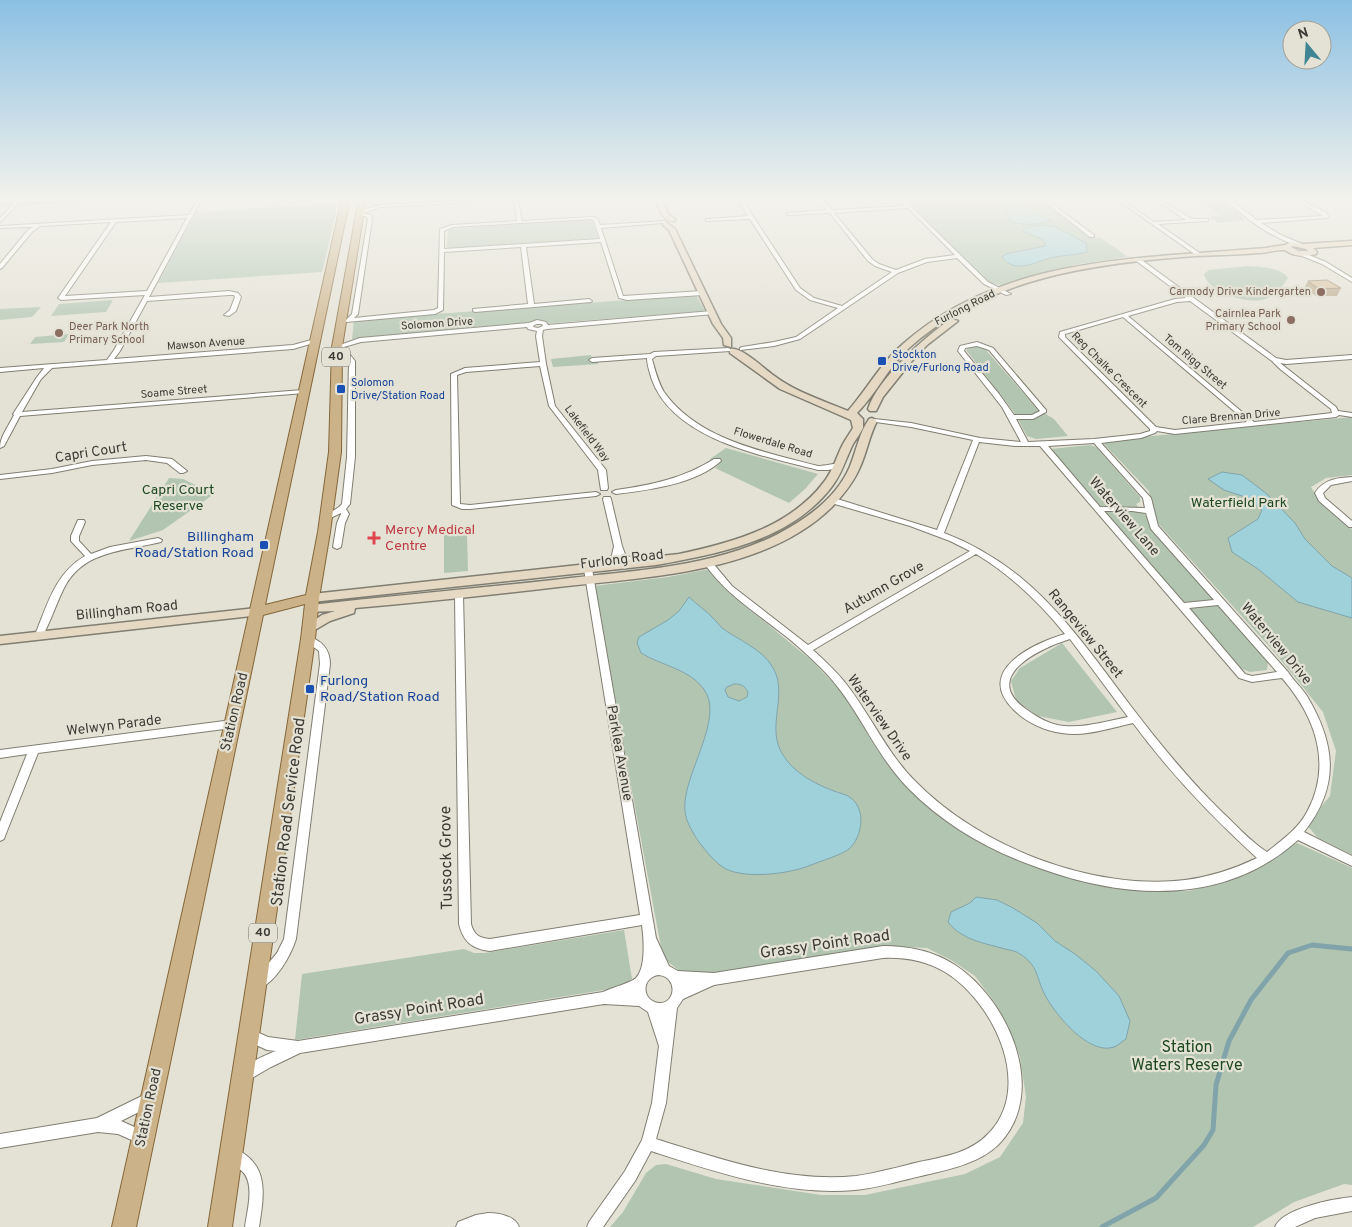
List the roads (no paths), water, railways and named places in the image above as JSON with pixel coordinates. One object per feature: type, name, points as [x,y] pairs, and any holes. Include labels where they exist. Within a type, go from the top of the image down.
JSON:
[{"type":"main road","name":"Station Road","points":[[124,1227],[334,255]]},
{"type":"main road","name":"40","points":[[220,1227],[335,452],[336,349],[352,255]]},
{"type":"main road","points":[[684,255],[712,313],[735,348],[783,387],[829,407],[875,416]]},
{"type":"main road","name":"Furlong Road","points":[[312,604],[377,604],[459,595],[589,574],[609,567],[682,558],[746,540],[783,522],[818,496],[840,465],[847,446],[858,428],[855,413],[884,368],[914,338],[934,324],[963,307],[1078,268],[1188,255]]},
{"type":"main road","name":"Furlong Road","points":[[1140,261],[1217,255]]},
{"type":"main road","name":"Furlong Road","points":[[312,604],[589,574],[656,572],[708,563],[748,551],[789,532],[808,520],[831,500],[851,475],[875,416],[877,397],[904,363],[925,342],[960,317],[1004,292]]},
{"type":"main road","points":[[818,496],[831,500]]},
{"type":"main road","points":[[257,612],[312,604]]},
{"type":"main road","points":[[309,634],[328,618],[377,604]]},
{"type":"main road","name":"Billingham Road","points":[[0,640],[257,612]]},
{"type":"street","points":[[0,267],[10,255]]},
{"type":"street","points":[[90,255],[61,298],[148,293]]},
{"type":"street","points":[[112,361],[169,255]]},
{"type":"street","points":[[339,330],[356,314],[365,255]]},
{"type":"street","points":[[351,320],[435,312],[441,309],[442,255]]},
{"type":"street","points":[[524,255],[531,306]]},
{"type":"street","points":[[607,255],[621,297],[702,292]]},
{"type":"street","points":[[776,255],[798,290],[812,299],[843,308]]},
{"type":"street","points":[[866,255],[877,265],[896,272]]},
{"type":"street","points":[[1311,255],[1352,280]]},
{"type":"street","points":[[1316,255],[1324,263]]},
{"type":"street","points":[[592,360],[756,346],[798,338],[896,272],[922,260],[959,256],[986,283],[1004,292]]},
{"type":"street","points":[[1140,261],[1274,360],[1334,408],[1337,413],[1352,415]]},
{"type":"street","points":[[145,299],[236,294],[238,297],[233,311],[227,315]]},
{"type":"street","name":"Reg Chalke Crescent","points":[[1154,428],[1062,337],[1062,333],[1077,327],[1177,300],[1190,299]]},
{"type":"street","points":[[475,310],[589,301]]},
{"type":"street","name":"Solomon Drive","points":[[336,349],[344,343],[360,340],[515,328],[538,328],[560,324],[712,313]]},
{"type":"street","points":[[356,314],[369,317]]},
{"type":"street","name":"Tom Rigg Street","points":[[1124,315],[1252,424]]},
{"type":"street","name":"Lakefield Way","points":[[538,328],[552,406],[602,470],[604,488]]},
{"type":"street","name":"Solomon Drive","points":[[339,330],[349,339],[360,340]]},
{"type":"street","points":[[1012,416],[1038,417],[1044,411],[991,349],[977,344],[962,346],[961,351],[1012,416],[1020,429],[1025,444]]},
{"type":"street","name":"Mawson Avenue","points":[[0,370],[314,345]]},
{"type":"street","points":[[326,518],[342,509],[347,499],[351,457],[352,361],[336,349]]},
{"type":"street","name":"Flowerdale Road","points":[[649,356],[661,391],[672,407],[694,424],[726,440],[755,451],[818,468],[828,473],[832,478]]},
{"type":"street","points":[[1274,360],[1286,362],[1352,357]]},
{"type":"street","points":[[543,364],[467,370],[454,374],[456,505],[470,507],[596,494],[597,491],[604,488],[613,489],[616,492],[655,488],[704,470],[717,461]]},
{"type":"street","points":[[0,446],[39,378],[50,366]]},
{"type":"street","points":[[39,378],[42,367]]},
{"type":"street","name":"Soame Street","points":[[16,416],[304,392]]},
{"type":"street","name":"Clare Brennan Drive","points":[[1154,428],[1174,432],[1333,417],[1337,413]]},
{"type":"street","points":[[875,416],[976,438],[1043,446],[1148,435],[1153,432],[1154,428]]},
{"type":"street","points":[[940,532],[976,438]]},
{"type":"street","name":"Waterview Drive","points":[[708,563],[722,580],[807,649],[843,686],[904,776],[945,813],[970,831],[1024,858],[1086,878],[1119,884],[1157,887],[1205,882],[1247,870],[1284,846],[1297,834],[1311,814],[1320,793],[1324,773],[1324,753],[1318,730],[1308,706],[1284,674],[1154,527],[1147,498],[1096,441]]},
{"type":"street","name":"Waterview Lane","points":[[1043,446],[1100,509],[1242,676],[1252,679],[1284,674]]},
{"type":"street","name":"Capri Court","points":[[0,477],[52,471],[92,463],[146,458],[170,461],[183,471]]},
{"type":"street","name":"Flowerdale Road","points":[[818,468],[840,465]]},
{"type":"street","points":[[1352,478],[1331,481],[1320,493],[1322,499],[1352,525]]},
{"type":"street","points":[[596,494],[599,498],[607,499],[615,496],[616,492]]},
{"type":"street","points":[[607,499],[618,546],[622,555],[635,564]]},
{"type":"street","name":"Rangeview Street","points":[[831,500],[940,532],[976,551],[1012,574],[1035,594],[1192,789],[1266,859]]},
{"type":"street","points":[[338,547],[341,523],[345,514],[342,509]]},
{"type":"street","points":[[1100,509],[1149,511]]},
{"type":"street","points":[[82,522],[75,536],[75,541],[90,557]]},
{"type":"street","points":[[40,635],[66,577],[75,567],[90,557],[158,540]]},
{"type":"street","points":[[609,567],[616,555],[618,546]]},
{"type":"street","name":"Autumn Grove","points":[[807,649],[976,551]]},
{"type":"street","name":"Parklea Avenue","points":[[589,574],[650,938],[643,978]]},
{"type":"street","name":"Tussock Grove","points":[[459,595],[465,924],[468,936],[480,944],[490,945],[647,919]]},
{"type":"street","points":[[1183,606],[1222,602]]},
{"type":"street","name":"Station Road Service Road","points":[[255,987],[281,960],[290,940],[326,652],[309,634]]},
{"type":"street","points":[[1070,636],[1050,642],[1018,662],[1007,672],[1005,689],[1015,706],[1028,717],[1042,724],[1063,730],[1089,728],[1134,719]]},
{"type":"street","name":"Welwyn Parade","points":[[0,754],[232,724]]},
{"type":"street","points":[[0,836],[34,750]]},
{"type":"street","points":[[1297,834],[1352,861]]},
{"type":"street","name":"Parklea Avenue","points":[[650,938],[670,973]]},
{"type":"street","name":"Grassy Point Road","points":[[648,1142],[729,1167],[775,1177],[814,1183],[854,1183],[956,1161],[975,1154],[999,1134],[1008,1119],[1016,1092],[1012,1056],[1005,1038],[986,1002],[974,987],[952,969],[935,960],[907,952],[882,952],[714,979],[670,973]]},
{"type":"street","points":[[594,1227],[630,1176],[648,1142],[659,1103],[664,1074],[665,1045],[679,985],[670,973],[656,969],[643,978],[639,991],[642,1000],[653,1007],[663,1008],[675,999]]},
{"type":"street","name":"Grassy Point Road","points":[[604,998],[643,978]]},
{"type":"street","name":"Grassy Point Road","points":[[675,999],[714,979]]},
{"type":"street","name":"Grassy Point Road","points":[[242,1077],[266,1062],[300,1047],[604,998],[642,1000]]},
{"type":"street","points":[[653,1007],[665,1045]]},
{"type":"street","name":"Grassy Point Road","points":[[248,1034],[267,1043],[300,1047]]},
{"type":"street","points":[[98,1125],[151,1099]]},
{"type":"street","points":[[0,1141],[98,1125],[119,1127],[143,1138]]},
{"type":"street","points":[[231,1154],[250,1170],[255,1179],[256,1197],[252,1227]]},
{"type":"street","points":[[1282,1227],[1294,1218],[1310,1211],[1352,1204]]},
{"type":"street","points":[[463,1227],[492,1220],[501,1220],[512,1227]]},
{"type":"water","points":[[1004,255],[1069,255],[1020,266],[1008,263],[1002,257]]},
{"type":"water","points":[[1222,472],[1242,475],[1267,494],[1295,523],[1305,539],[1332,566],[1352,578],[1352,618],[1298,602],[1258,569],[1232,552],[1228,538],[1258,519],[1262,510],[1245,497],[1224,490],[1208,479]]},
{"type":"water","points":[[689,597],[722,628],[754,648],[768,660],[777,677],[779,687],[776,736],[778,746],[783,755],[793,767],[806,777],[848,796],[858,807],[861,822],[860,829],[849,849],[836,856],[792,871],[756,875],[726,869],[714,860],[699,842],[692,831],[685,811],[690,781],[707,730],[710,715],[709,700],[703,688],[690,676],[641,653],[637,643],[639,637],[668,620],[679,611]],"holes":[[[734,684],[744,686],[748,692],[747,697],[739,701],[728,697],[725,690]]]},
{"type":"water","points":[[976,897],[997,900],[1013,908],[1037,923],[1055,941],[1096,971],[1119,996],[1130,1021],[1126,1039],[1116,1046],[1104,1048],[1084,1040],[1056,1012],[1045,995],[1031,963],[1015,951],[974,940],[954,928],[948,922],[951,912],[970,903]]},
{"type":"waterway","points":[[1102,1227],[1156,1198],[1204,1145],[1213,1130],[1216,1085],[1229,1041],[1251,1000],[1288,953],[1312,945],[1352,949]]},
{"type":"place","name":"Carmody Drive Kindergarten","points":[[1321,292]]},
{"type":"place","name":"Cairnlea Park Primary School","points":[[1291,320]]},
{"type":"place","name":"Deer Park North Primary School","points":[[59,333]]},
{"type":"place","name":"Stockton Drive/Furlong Road","points":[[882,361]]},
{"type":"place","name":"Solomon Drive/Station Road","points":[[341,389]]},
{"type":"place","name":"Mercy Medical Centre","points":[[374,538]]},
{"type":"place","name":"Billingham Road/Station Road","points":[[264,545]]},
{"type":"place","name":"Furlong Road/Station Road","points":[[310,689]]},
{"type":"park label","name":"Capri Court Reserve","points":[[178,498]]},
{"type":"park label","name":"Waterfield Park","points":[[1239,503]]},
{"type":"park label","name":"Station Waters Reserve","points":[[1187,1057]]}]
